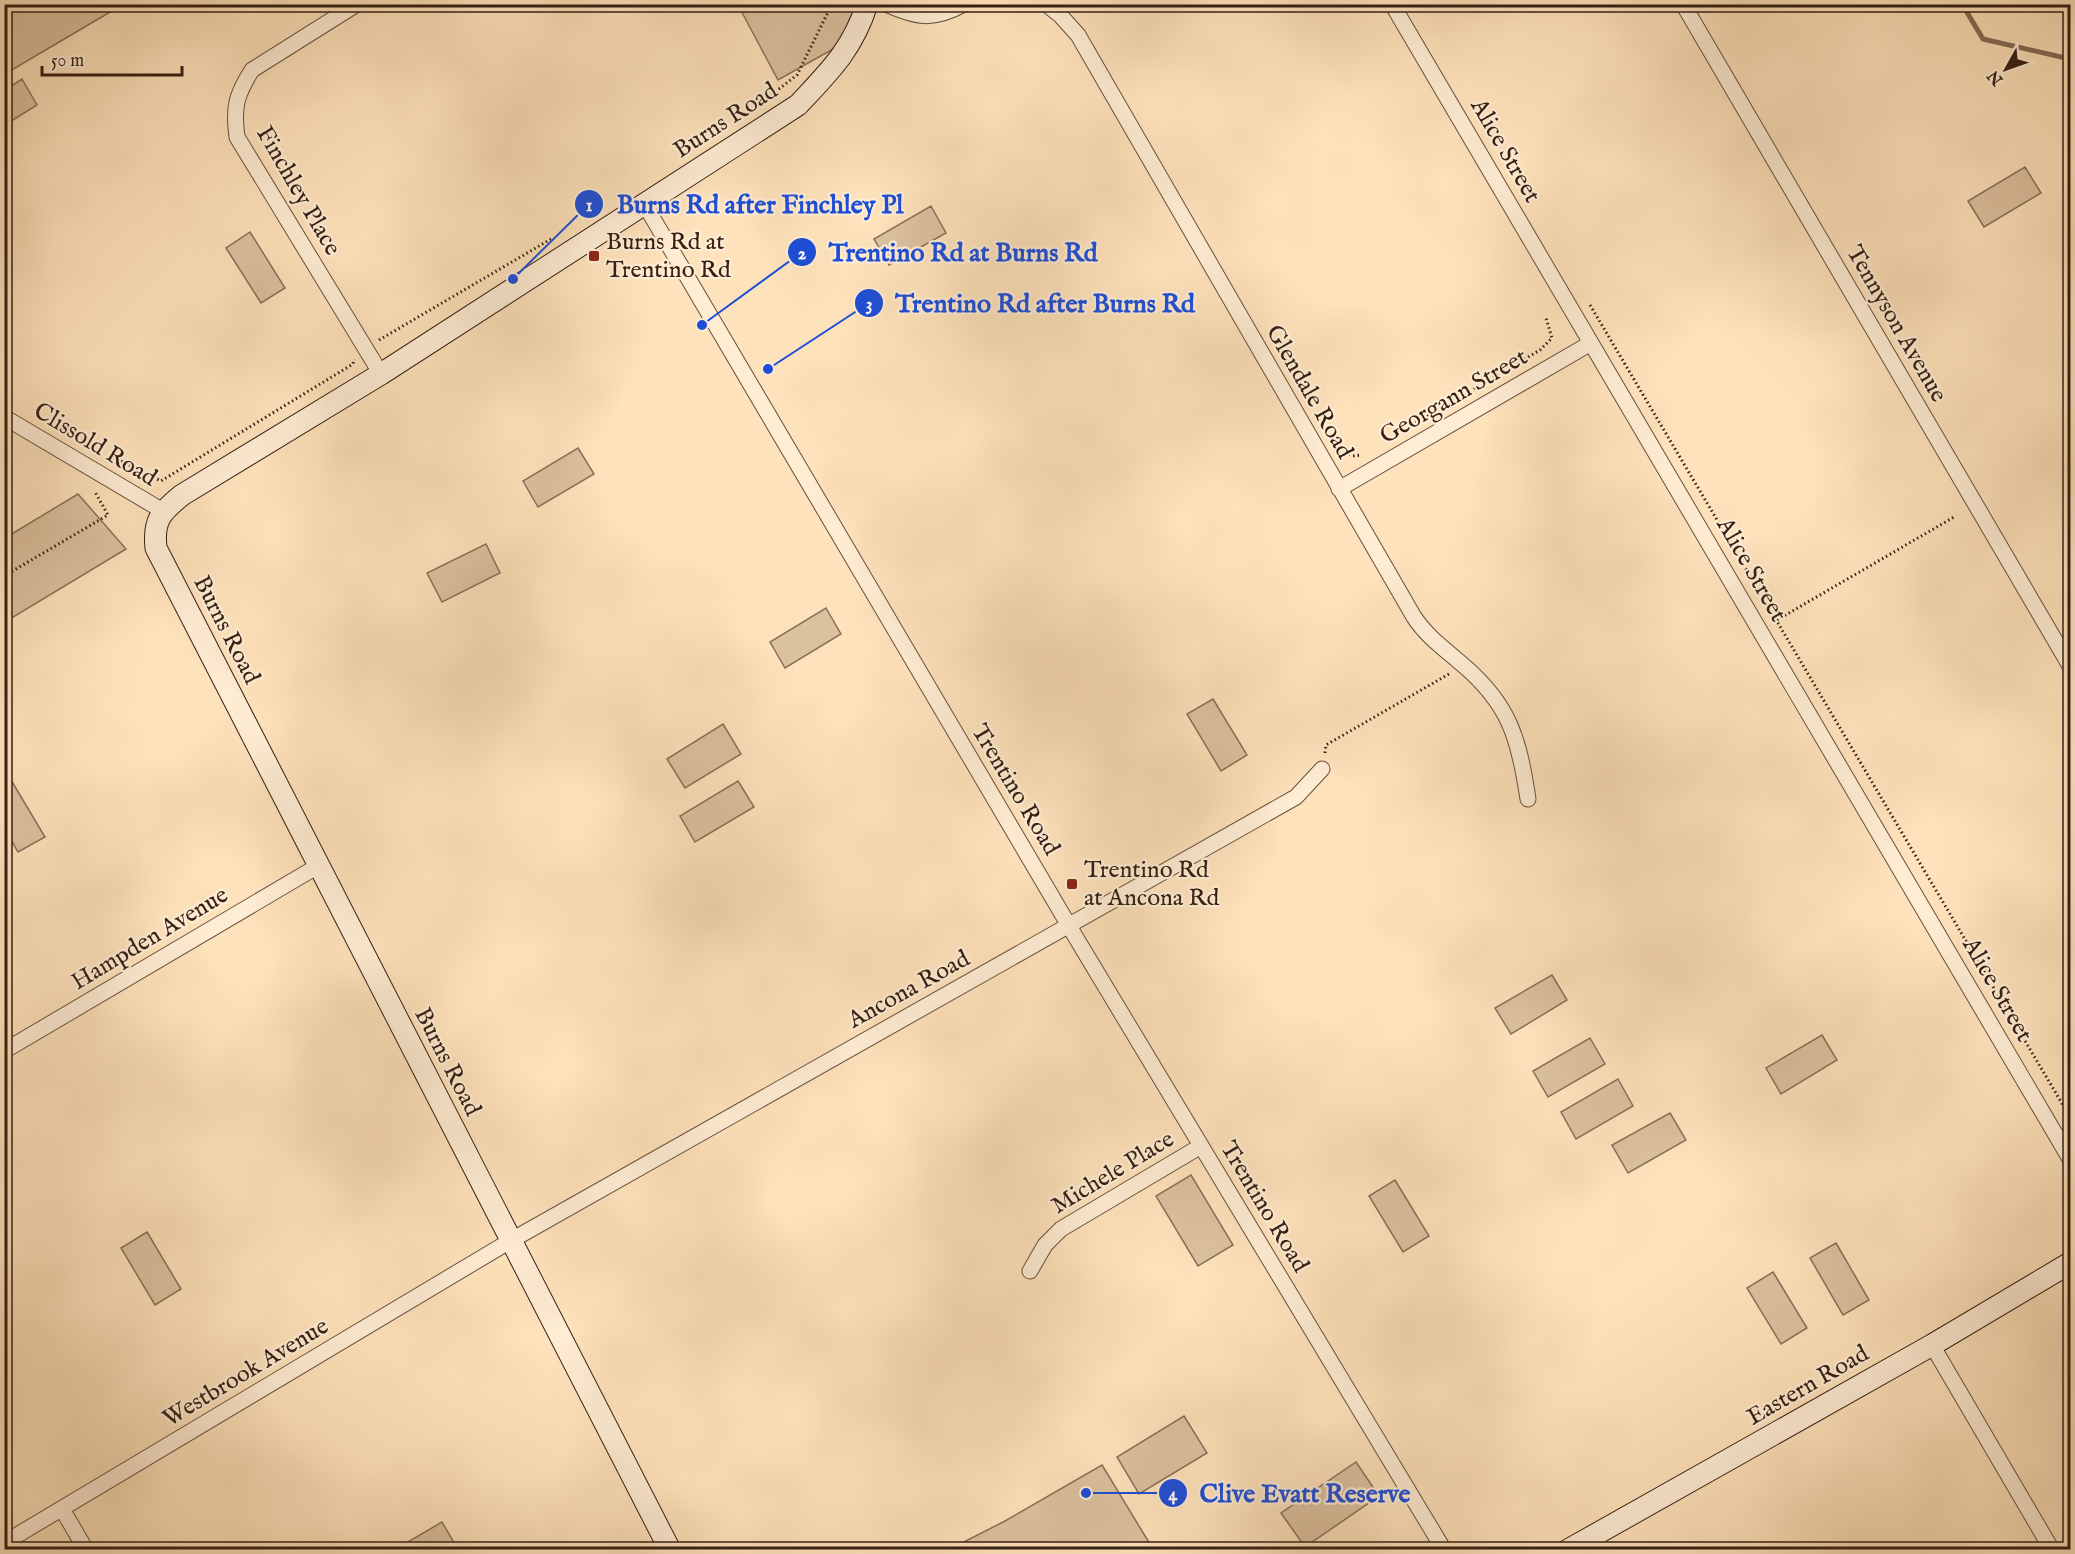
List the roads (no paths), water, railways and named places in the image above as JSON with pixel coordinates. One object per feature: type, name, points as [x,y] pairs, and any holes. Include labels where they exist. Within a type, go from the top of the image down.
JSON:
[{"type":"main road","name":"Burns Road","points":[[670,1550],[156,548],[154,535],[163,511],[182,495],[381,374],[798,105],[843,56],[862,20],[867,4]]},
{"type":"main road","name":"Eastern Road","points":[[1568,1550],[1932,1345],[2070,1263]]},
{"type":"street","name":"Finchley Place","points":[[357,4],[252,70],[242,86],[236,102],[234,118],[237,137],[381,374]]},
{"type":"street","points":[[886,4],[916,16],[939,16],[964,4]]},
{"type":"street","name":"Glendale Road","points":[[1046,4],[1060,15],[1078,35],[1420,626],[1491,692],[1520,748],[1528,799]]},
{"type":"street","name":"Alice Street","points":[[1392,4],[2070,1159]]},
{"type":"street","name":"Tennyson Avenue","points":[[1683,4],[2070,666]]},
{"type":"street","name":"Trentino Road","points":[[645,205],[1069,925],[1444,1550]]},
{"type":"street","name":"Georgann Street","points":[[1339,489],[1591,343]]},
{"type":"street","name":"Clissold Road","points":[[4,417],[163,511]]},
{"type":"street","name":"Ancona Road","points":[[510,1241],[1296,797],[1322,769]]},
{"type":"street","name":"Hampden Avenue","points":[[4,1051],[318,866]]},
{"type":"street","name":"Michele Place","points":[[1030,1271],[1046,1245],[1061,1229],[1201,1146]]},
{"type":"street","name":"Westbrook Avenue","points":[[4,1543],[510,1241]]},
{"type":"street","points":[[1932,1345],[2052,1550]]},
{"type":"street","points":[[62,1509],[86,1550]]},
{"type":"waterway","points":[[1962,4],[1983,39],[2070,59]]},
{"type":"place","name":"Burns Rd at Trentino Rd","points":[[594,256]]},
{"type":"place","name":"Burns Rd after Finchley Pl","points":[[513,279]]},
{"type":"place","name":"Trentino Rd at Burns Rd","points":[[702,325]]},
{"type":"place","name":"Trentino Rd after Burns Rd","points":[[768,369]]},
{"type":"place","name":"Trentino Rd at Ancona Rd","points":[[1072,884]]},
{"type":"place","name":"Clive Evatt Reserve","points":[[1086,1493]]}]
